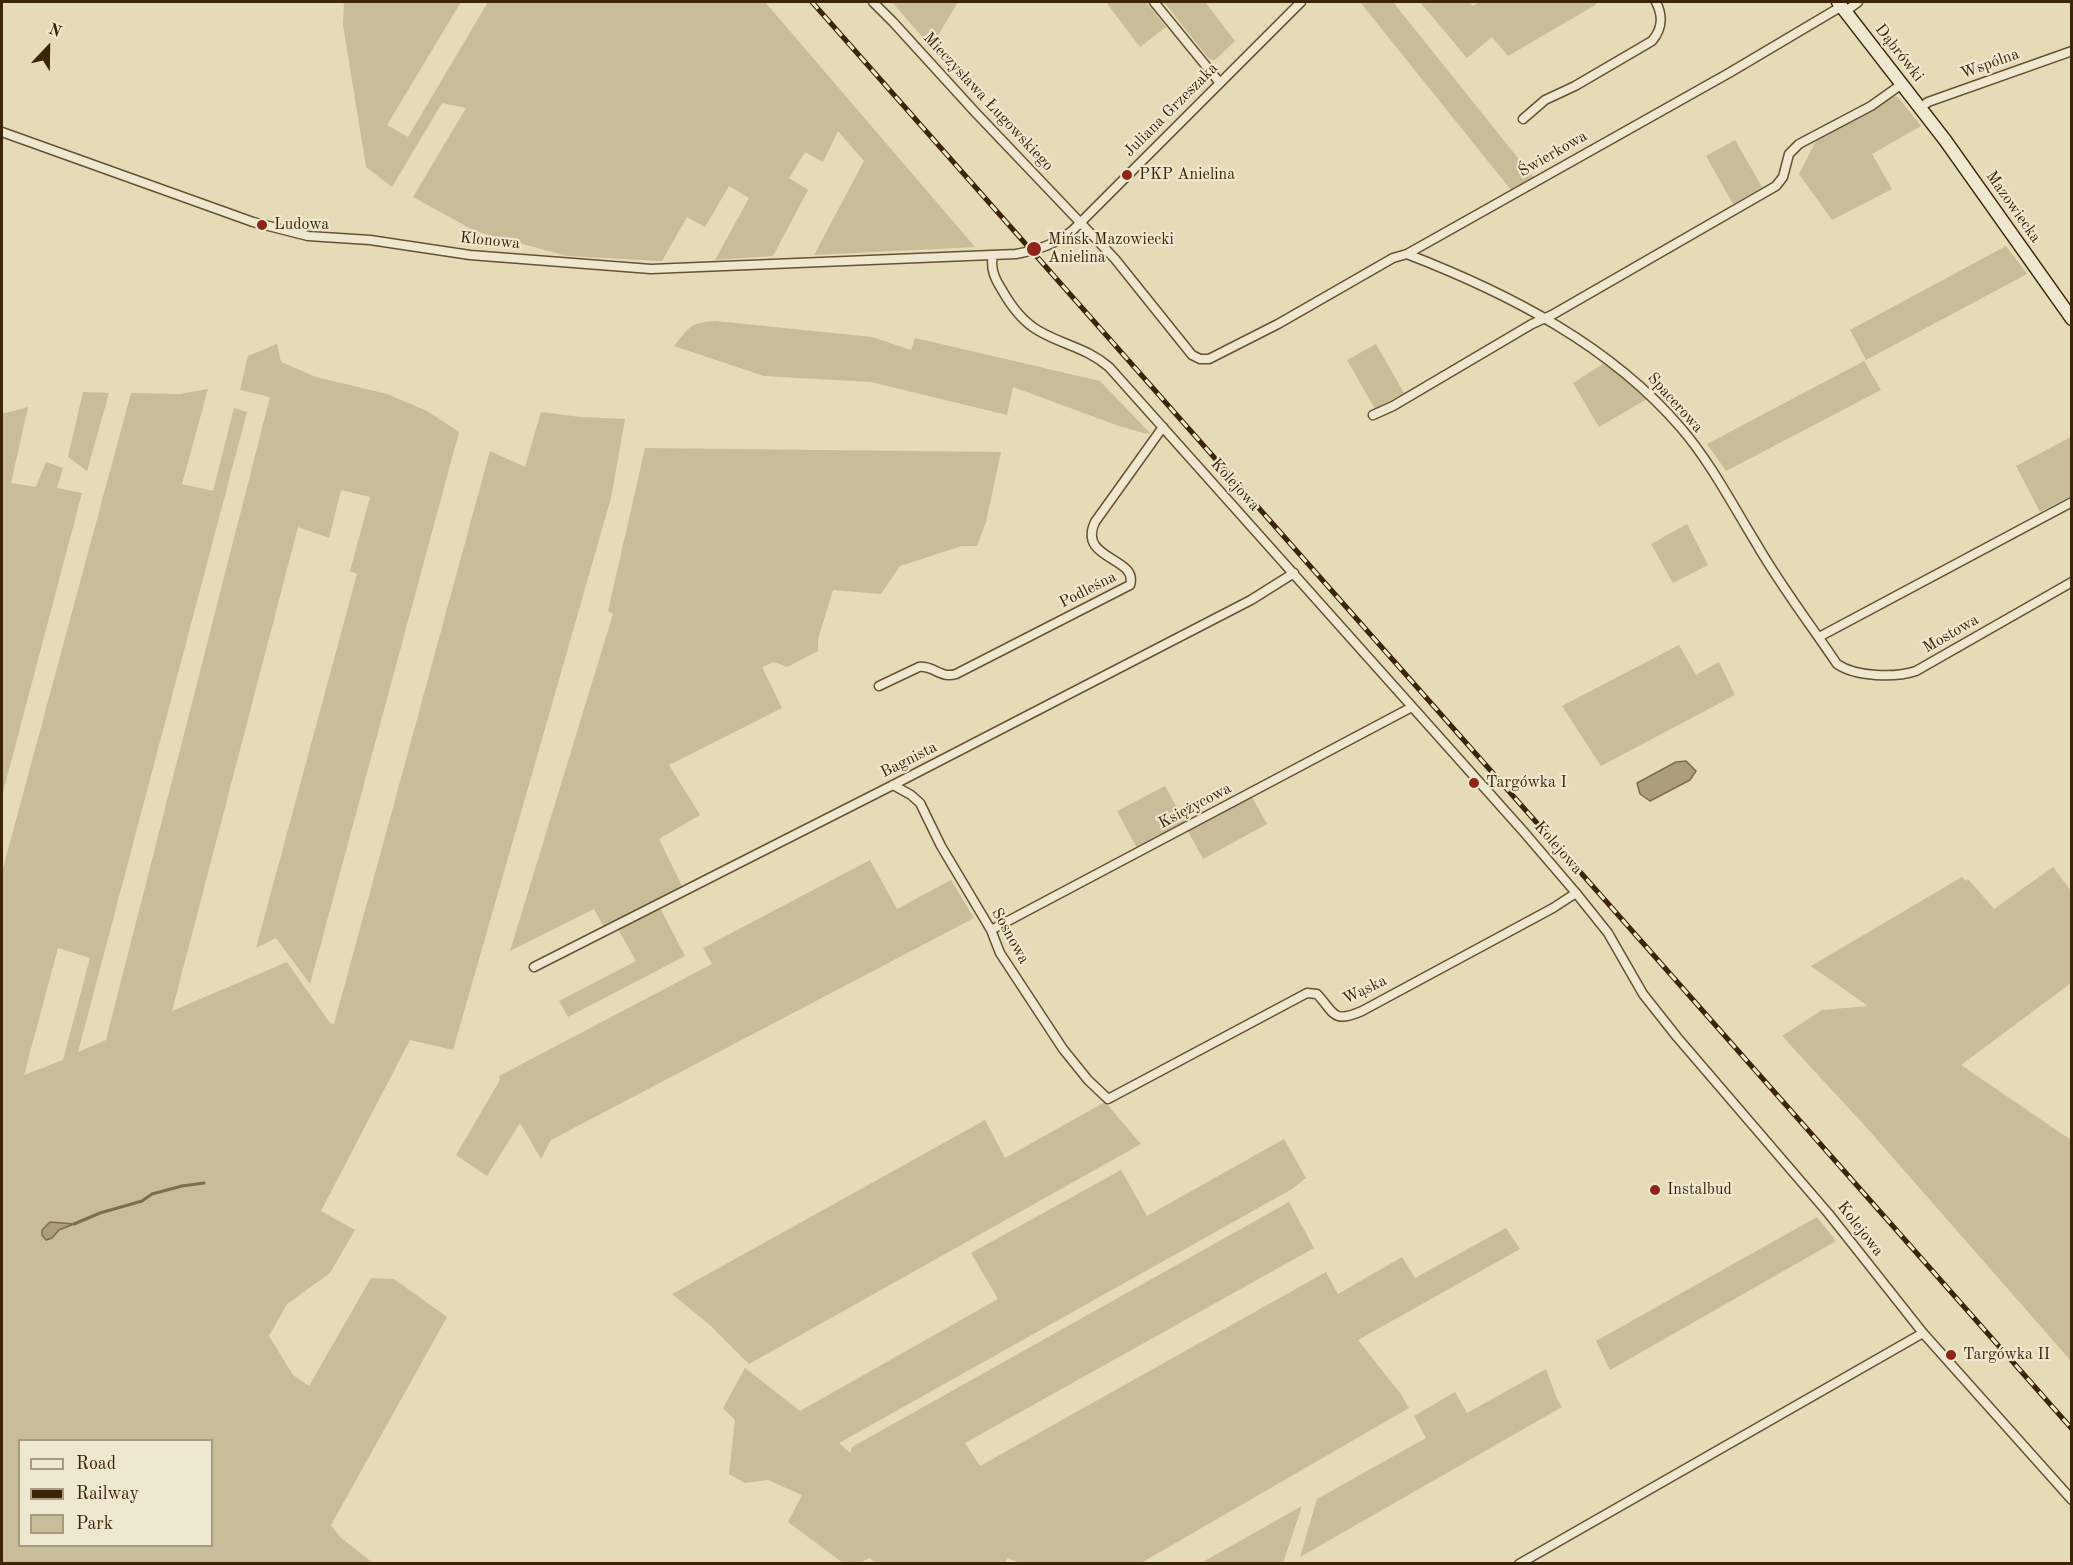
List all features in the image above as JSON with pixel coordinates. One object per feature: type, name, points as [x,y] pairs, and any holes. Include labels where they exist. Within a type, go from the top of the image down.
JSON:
[{"type":"street","name":"Mieczysława Ługowskiego","points":[[873,2],[1115,259],[1192,355],[1209,359],[1278,324]]},
{"type":"street","points":[[1154,2],[1220,83]]},
{"type":"street","name":"Juliana Grzeszaka","points":[[993,255],[1035,250],[1060,240],[1081,224],[1301,2]]},
{"type":"street","points":[[1523,119],[1545,100],[1575,86],[1652,41],[1662,17],[1656,2]]},
{"type":"street","points":[[1842,6],[1858,2]]},
{"type":"street","name":"Dąbrówki","points":[[1842,6],[1923,111]]},
{"type":"street","name":"Świerkowa","points":[[1278,324],[1729,73],[1842,6]]},
{"type":"street","name":"Wspólna","points":[[1923,111],[1928,102],[2072,51]]},
{"type":"street","points":[[1373,415],[1393,406],[1776,186],[1783,177],[1789,154],[1799,144],[1871,106],[1902,84]]},
{"type":"street","name":"Mazowiecka","points":[[1923,111],[2072,319]]},
{"type":"street","name":"Klonowa","points":[[2,132],[253,222],[308,237],[347,238],[470,255],[651,269],[993,255]]},
{"type":"street","name":"Spacerowa","points":[[1407,254],[1474,283],[1545,318],[1615,364],[1635,380],[1682,429],[1725,489],[1756,545],[1837,664]]},
{"type":"street","name":"Kolejowa","points":[[993,255],[991,267],[999,285],[1026,321],[1037,330],[1089,352],[1109,367],[1576,893],[1608,933],[1643,994],[1699,1064],[1762,1134],[1828,1213],[1923,1333],[2072,1500]]},
{"type":"street","name":"Podleśna","points":[[879,686],[926,666],[943,676],[956,674],[1130,585],[1132,580],[1128,570],[1095,546],[1090,533],[1095,522],[1163,427]]},
{"type":"street","points":[[1819,637],[2072,502]]},
{"type":"street","name":"Bagnista","points":[[534,967],[1251,600],[1294,573]]},
{"type":"street","name":"Mostowa","points":[[1837,664],[1858,674],[1907,674],[1916,671],[2072,582]]},
{"type":"street","name":"Księżycowa","points":[[991,930],[1412,707]]},
{"type":"street","name":"Sosnowa","points":[[893,785],[920,803],[941,846],[991,930],[1000,953],[1063,1049],[1088,1080],[1108,1099]]},
{"type":"street","name":"Wąska","points":[[1108,1099],[1307,993],[1317,994],[1331,1013],[1336,1016],[1349,1016],[1362,1011],[1553,908],[1576,893]]},
{"type":"street","points":[[1520,1563],[1923,1333]]},
{"type":"green space","points":[[344,2],[461,2],[387,125],[408,137],[488,2],[765,2],[975,247],[814,255],[864,161],[838,131],[823,162],[805,152],[789,178],[808,190],[773,256],[715,260],[749,198],[729,186],[705,227],[687,217],[662,261],[567,256],[475,231],[413,197],[466,108],[442,103],[392,187],[366,167],[343,25]]},
{"type":"green space","points":[[892,2],[958,2],[931,47]]},
{"type":"green space","points":[[1106,2],[1146,2],[1166,27],[1140,47]]},
{"type":"green space","points":[[1164,2],[1205,2],[1235,41],[1215,60],[1209,59]]},
{"type":"green space","points":[[1360,2],[1393,2],[1534,178],[1511,190]]},
{"type":"green space","points":[[1420,2],[1470,2],[1473,6],[1479,2],[1595,2],[1597,4],[1508,56],[1492,37],[1467,58]]},
{"type":"green space","points":[[1891,96],[1898,97],[1921,126],[1872,154],[1892,189],[1832,220],[1799,174],[1817,139]]},
{"type":"green space","points":[[1735,140],[1762,187],[1733,204],[1706,156]]},
{"type":"green space","points":[[2006,246],[2027,274],[1866,360],[1850,330]]},
{"type":"green space","points":[[716,321],[872,337],[911,350],[915,338],[1100,381],[1150,433],[1119,426],[1013,387],[1007,415],[871,382],[764,376],[674,346],[691,327]]},
{"type":"green space","points":[[277,344],[281,362],[316,377],[387,394],[427,411],[459,432],[310,984],[276,938],[256,948],[357,574],[350,571],[370,497],[341,490],[329,538],[298,527],[172,1011],[287,962],[330,1023],[334,1024],[490,451],[525,467],[541,412],[625,419],[611,498],[453,1050],[410,1040],[321,1211],[355,1230],[330,1273],[287,1304],[269,1336],[293,1375],[309,1386],[371,1278],[394,1279],[447,1317],[331,1525],[340,1537],[373,1563],[2,1564],[2,872],[131,393],[180,394],[208,389],[182,484],[213,491],[234,408],[247,412],[78,1052],[106,1040],[270,397],[240,390],[248,356]],"holes":[[[58,948],[90,958],[63,1060],[24,1075]]]},
{"type":"green space","points":[[1376,344],[1404,393],[1375,409],[1347,360]]},
{"type":"green space","points":[[1864,361],[1881,390],[1726,471],[1707,444]]},
{"type":"green space","points":[[1606,362],[1640,390],[1647,399],[1599,427],[1573,383]]},
{"type":"green space","points":[[83,392],[109,393],[87,471],[68,457]]},
{"type":"green space","points":[[28,407],[11,483],[36,487],[46,462],[63,468],[57,488],[82,493],[2,796],[2,414]]},
{"type":"green space","points":[[2071,437],[2071,496],[2040,512],[2016,466]]},
{"type":"green space","points":[[645,448],[1001,452],[986,522],[977,546],[962,546],[900,566],[881,594],[833,590],[818,639],[818,651],[787,667],[774,662],[762,667],[782,708],[669,765],[700,815],[659,839],[683,888],[605,929],[594,909],[510,951],[613,614],[608,611]]},
{"type":"green space","points":[[1687,524],[1708,565],[1673,583],[1651,544]]},
{"type":"green space","points":[[1679,645],[1696,675],[1719,662],[1735,695],[1601,766],[1562,706]]},
{"type":"green space","points":[[1165,786],[1185,822],[1137,848],[1117,811]]},
{"type":"green space","points":[[1252,797],[1267,824],[1203,859],[1188,831]]},
{"type":"green space","points":[[870,860],[897,909],[951,880],[974,918],[551,1140],[541,1159],[520,1123],[487,1176],[456,1155],[500,1080],[499,1076],[712,964],[703,948]]},
{"type":"green space","points":[[2053,867],[2071,891],[2071,983],[1961,1065],[2071,1140],[2071,1361],[1866,1127],[1782,1036],[1822,1010],[1868,1006],[1811,966],[1962,877],[1966,881],[1968,879],[1994,909]]},
{"type":"green space","points":[[660,908],[685,956],[568,1017],[559,1001],[636,961],[618,929]]},
{"type":"green space","points":[[1105,1102],[1141,1144],[749,1364],[711,1326],[672,1294],[985,1120],[1005,1158]]},
{"type":"green space","points":[[1284,1139],[1306,1178],[1292,1189],[839,1443],[850,1453],[852,1447],[1289,1202],[1314,1248],[965,1443],[980,1466],[1326,1272],[1338,1294],[1402,1257],[1415,1278],[1506,1228],[1520,1249],[1358,1340],[1409,1408],[1141,1563],[1022,1564],[1008,1558],[1004,1564],[878,1564],[869,1558],[860,1563],[843,1563],[788,1522],[802,1495],[768,1480],[745,1483],[729,1474],[735,1420],[723,1408],[745,1368],[800,1411],[998,1299],[971,1253],[1121,1170],[1147,1216]]},
{"type":"green space","points":[[1817,1217],[1836,1241],[1610,1370],[1596,1341]]},
{"type":"green space","points":[[1546,1369],[1562,1407],[1300,1557],[1317,1499],[1426,1438],[1414,1416],[1455,1392],[1467,1413]]},
{"type":"green space","points":[[1302,1506],[1283,1563],[1201,1563]]},
{"type":"shaded area","points":[[1686,761],[1696,771],[1690,780],[1650,801],[1640,794],[1637,783],[1676,762]]},
{"type":"shaded area","points":[[50,1222],[74,1224],[59,1230],[52,1238],[46,1240],[42,1235],[42,1230]]},
{"type":"waterway","points":[[74,1224],[100,1213],[142,1201],[152,1194],[204,1183]]},
{"type":"railway","points":[[812,2],[2072,1429]]},
{"type":"place","name":"PKP Anielina","points":[[1127,175]]},
{"type":"place","name":"Ludowa","points":[[262,225]]},
{"type":"place","name":"Mińsk Mazowiecki Anielina","points":[[1034,249]]},
{"type":"place","name":"Targówka I","points":[[1474,783]]},
{"type":"place","name":"Instalbud","points":[[1655,1190]]},
{"type":"place","name":"Targówka II","points":[[1951,1355]]}]
